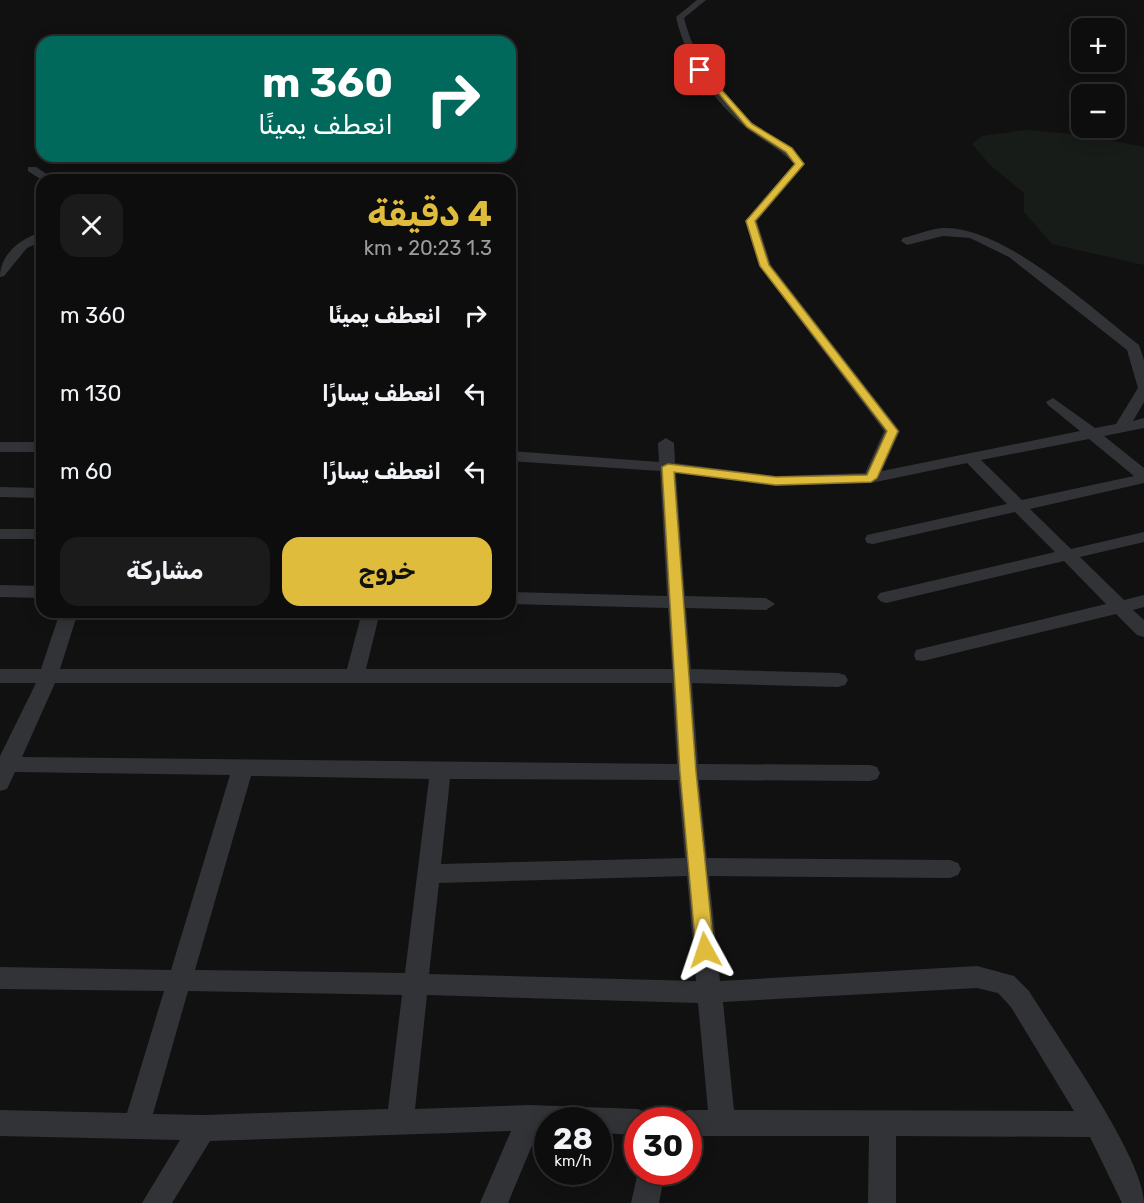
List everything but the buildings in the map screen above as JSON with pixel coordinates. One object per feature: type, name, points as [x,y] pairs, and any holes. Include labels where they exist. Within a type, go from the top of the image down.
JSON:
[{"type":"street","points":[[702,0],[680,17],[683,35],[700,70],[749,126],[789,150],[800,164],[751,221],[765,266],[892,431],[871,478]]},
{"type":"street","points":[[32,169],[40,174]]},
{"type":"street","points":[[907,241],[943,232],[974,235],[1013,254],[1134,348],[1144,385],[1122,426]]},
{"type":"street","points":[[0,273],[23,245],[36,239]]},
{"type":"street","points":[[1053,402],[1144,477]]},
{"type":"street","points":[[516,456],[668,467],[776,481],[871,478],[1144,423]]},
{"type":"street","points":[[666,443],[688,772],[722,1123]]},
{"type":"street","points":[[0,447],[36,447]]},
{"type":"street","points":[[970,458],[1144,631]]},
{"type":"street","points":[[873,539],[1144,477]]},
{"type":"street","points":[[0,492],[36,493]]},
{"type":"street","points":[[0,534],[36,534]]},
{"type":"street","points":[[886,597],[1144,537]]},
{"type":"street","points":[[0,591],[36,592]]},
{"type":"street","points":[[516,598],[766,604]]},
{"type":"street","points":[[924,655],[1144,601]]},
{"type":"street","points":[[0,783],[5,764],[48,677],[67,618]]},
{"type":"street","points":[[355,676],[370,618]]},
{"type":"street","points":[[0,675],[48,677],[682,676],[838,680]]},
{"type":"street","points":[[5,764],[440,771],[870,773]]},
{"type":"street","points":[[136,1126],[243,768]]},
{"type":"street","points":[[400,1122],[440,771]]},
{"type":"street","points":[[428,874],[697,867],[950,869]]},
{"type":"street","points":[[0,978],[416,984],[710,992],[977,977],[1005,984],[1020,999],[1097,1124],[1137,1203]]},
{"type":"street","points":[[0,1123],[203,1128],[530,1118],[624,1121]]},
{"type":"street","points":[[494,1203],[530,1118]]},
{"type":"street","points":[[702,1123],[1097,1124]]},
{"type":"street","points":[[882,1203],[883,1125]]},
{"type":"street","points":[[156,1203],[203,1128]]},
{"type":"street","points":[[645,1203],[649,1185]]},
{"type":"shaded area","points":[[1026,130],[1071,134],[1071,138],[1099,138],[1144,147],[1144,265],[1052,244],[1024,212],[1024,193],[990,165],[972,144],[982,136]]},
{"type":"route","points":[[700,70],[749,126],[789,150],[800,164],[751,221],[765,266],[892,431],[871,478],[776,481],[668,467],[688,772],[705,950]]}]
